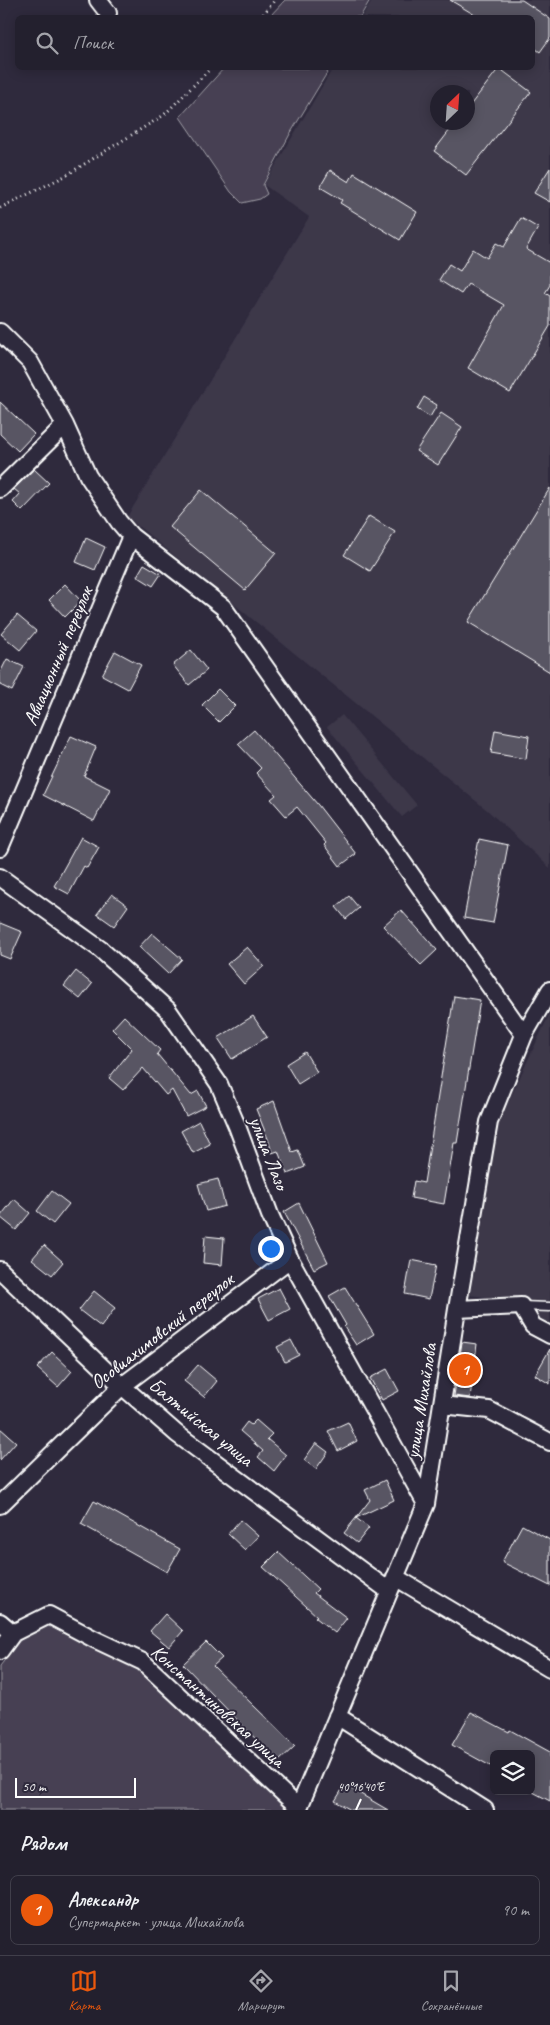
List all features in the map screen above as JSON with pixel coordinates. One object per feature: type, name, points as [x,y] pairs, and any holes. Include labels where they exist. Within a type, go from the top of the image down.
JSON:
[{"type":"street","points":[[0,332],[30,362],[65,425],[88,476],[118,522],[132,536],[223,607],[524,1035]]},
{"type":"street","points":[[0,489],[65,425]]},
{"type":"street","name":"Авиационный переулок","points":[[0,848],[132,536]]},
{"type":"street","name":"улица Лазо","points":[[0,877],[100,949],[168,1010],[218,1084],[237,1126],[270,1215],[290,1259],[426,1504]]},
{"type":"street","name":"улица Михайлова","points":[[298,1809],[426,1504],[489,1122],[524,1035],[550,990]]},
{"type":"street","name":"Осовиахимовский переулок","points":[[0,1504],[122,1386],[290,1259]]},
{"type":"street","name":"Балтийская улица","points":[[0,1270],[122,1386],[178,1434],[392,1584],[550,1669]]},
{"type":"street","points":[[457,1309],[521,1306],[534,1326],[550,1335]]},
{"type":"street","points":[[442,1405],[489,1410],[550,1442]]},
{"type":"street","name":"Константиновская улица","points":[[13,1633],[49,1615],[143,1662],[298,1809]]},
{"type":"street","points":[[0,1622],[13,1633],[0,1651]]},
{"type":"street","points":[[337,1716],[485,1810]]},
{"type":"lane","points":[[521,1306],[550,1307]]},
{"type":"path","points":[[262,15],[275,0]]},
{"type":"path","points":[[0,208],[65,176],[164,115],[209,70]]},
{"type":"shaded area","points":[[285,0],[370,0],[361,15],[271,15]]},
{"type":"shaded area","points":[[372,0],[550,0],[550,868],[487,810],[127,517],[309,217],[264,185],[332,70],[535,70],[535,15],[363,15]]},
{"type":"shaded area","points":[[222,70],[329,70],[290,134],[263,185],[267,194],[260,199],[242,203],[231,192],[180,117]]},
{"type":"shaded area","points":[[342,715],[417,805],[402,817],[327,727]]},
{"type":"shaded area","points":[[550,1013],[550,1327],[521,1301],[469,1295],[497,1126]]},
{"type":"shaded area","points":[[47,1625],[139,1670],[287,1808],[286,1810],[0,1810],[0,1666],[21,1639]]},
{"type":"building","points":[[450,0],[522,0],[550,19],[550,38],[540,52],[535,48],[535,15],[475,15]]},
{"type":"building","points":[[497,70],[502,70],[531,92],[466,175],[434,151],[450,130],[475,130],[475,99]]},
{"type":"building","points":[[550,168],[550,202],[534,193]]},
{"type":"building","points":[[330,170],[349,182],[354,173],[417,212],[400,240],[340,203],[342,200],[320,187]]},
{"type":"building","points":[[521,218],[538,228],[526,249],[550,263],[550,285],[545,293],[550,296],[550,326],[510,393],[468,368],[504,305],[468,284],[461,294],[439,280],[449,264],[460,271],[473,249],[487,258],[496,243],[504,247]]},
{"type":"building","points":[[424,397],[437,405],[430,417],[417,409]]},
{"type":"building","points":[[0,402],[34,434],[18,451],[0,434]]},
{"type":"building","points":[[441,413],[462,427],[438,465],[416,451]]},
{"type":"building","points":[[34,469],[49,483],[22,511],[13,502],[20,494],[14,489]]},
{"type":"building","points":[[550,488],[550,672],[468,622]]},
{"type":"building","points":[[201,490],[276,553],[245,590],[170,527]]},
{"type":"building","points":[[369,516],[395,532],[370,571],[344,555]]},
{"type":"building","points":[[86,538],[105,547],[95,570],[76,562]]},
{"type":"building","points":[[144,564],[161,574],[153,586],[137,576]]},
{"type":"building","points":[[65,584],[81,601],[65,617],[49,600]]},
{"type":"building","points":[[17,615],[36,631],[20,650],[1,634]]},
{"type":"building","points":[[191,650],[207,670],[189,685],[173,665]]},
{"type":"building","points":[[115,651],[141,665],[128,689],[102,675]]},
{"type":"building","points":[[7,659],[24,667],[12,691],[0,685],[0,673]]},
{"type":"building","points":[[218,689],[235,706],[219,722],[202,705]]},
{"type":"building","points":[[254,730],[318,805],[356,854],[340,866],[324,845],[326,843],[297,807],[286,816],[271,799],[276,795],[256,773],[261,768],[238,744]]},
{"type":"building","points":[[495,730],[529,736],[526,759],[491,753]]},
{"type":"building","points":[[71,736],[96,747],[84,776],[110,789],[94,821],[43,795]]},
{"type":"building","points":[[81,837],[99,847],[87,868],[84,866],[69,894],[54,886]]},
{"type":"building","points":[[479,839],[508,845],[493,923],[464,918]]},
{"type":"building","points":[[112,894],[128,906],[114,926],[97,914]]},
{"type":"building","points":[[349,896],[359,908],[346,919],[336,907]]},
{"type":"building","points":[[401,910],[437,950],[421,965],[383,926]]},
{"type":"building","points":[[0,923],[22,932],[10,959],[0,955]]},
{"type":"building","points":[[152,933],[182,959],[168,974],[139,947]]},
{"type":"building","points":[[247,947],[264,966],[244,984],[227,964]]},
{"type":"building","points":[[76,971],[92,984],[80,999],[64,986]]},
{"type":"building","points":[[454,996],[480,1000],[457,1143],[454,1143],[444,1204],[411,1198],[414,1181],[424,1183]]},
{"type":"building","points":[[124,1016],[160,1050],[157,1054],[191,1095],[198,1091],[206,1106],[186,1116],[172,1090],[166,1095],[143,1068],[123,1090],[109,1078],[132,1049],[112,1029]]},
{"type":"building","points":[[253,1016],[267,1037],[232,1059],[218,1038]]},
{"type":"building","points":[[305,1052],[317,1072],[298,1084],[286,1064]]},
{"type":"building","points":[[274,1101],[292,1152],[298,1150],[305,1167],[287,1174],[278,1151],[272,1153],[256,1109]]},
{"type":"building","points":[[199,1121],[210,1144],[193,1153],[181,1131]]},
{"type":"building","points":[[218,1179],[225,1206],[206,1211],[198,1184]]},
{"type":"building","points":[[52,1191],[69,1204],[53,1224],[37,1211]]},
{"type":"building","points":[[14,1199],[30,1213],[16,1230],[0,1217]]},
{"type":"building","points":[[299,1203],[328,1262],[314,1269],[284,1212]]},
{"type":"building","points":[[205,1236],[224,1238],[222,1265],[203,1263]]},
{"type":"building","points":[[44,1245],[63,1262],[52,1275],[32,1259]]},
{"type":"building","points":[[411,1260],[436,1265],[429,1299],[405,1294]]},
{"type":"building","points":[[345,1287],[374,1334],[356,1345],[344,1327],[346,1325],[329,1296]]},
{"type":"building","points":[[279,1288],[290,1309],[269,1320],[258,1299]]},
{"type":"building","points":[[94,1291],[115,1308],[101,1327],[79,1310]]},
{"type":"building","points":[[291,1340],[299,1355],[285,1362],[277,1347]]},
{"type":"building","points":[[462,1342],[477,1344],[470,1398],[454,1396]]},
{"type":"building","points":[[550,1349],[550,1384],[535,1375]]},
{"type":"building","points":[[52,1352],[72,1371],[58,1387],[37,1368]]},
{"type":"building","points":[[198,1365],[217,1381],[204,1397],[184,1381]]},
{"type":"building","points":[[387,1369],[399,1391],[382,1400],[370,1378]]},
{"type":"building","points":[[256,1420],[272,1434],[267,1439],[286,1455],[274,1471],[258,1457],[263,1451],[240,1431],[247,1422],[251,1425]]},
{"type":"building","points":[[348,1422],[357,1441],[338,1451],[328,1431]]},
{"type":"building","points":[[0,1428],[16,1442],[0,1460]]},
{"type":"building","points":[[316,1443],[328,1452],[316,1469],[304,1460]]},
{"type":"building","points":[[385,1480],[394,1500],[356,1518],[370,1500],[365,1490]]},
{"type":"building","points":[[94,1501],[180,1549],[167,1572],[81,1524]]},
{"type":"building","points":[[356,1518],[369,1528],[357,1543],[344,1533]]},
{"type":"building","points":[[240,1520],[258,1536],[245,1550],[228,1534]]},
{"type":"building","points":[[522,1525],[550,1540],[550,1586],[502,1562]]},
{"type":"building","points":[[278,1552],[318,1589],[314,1593],[347,1618],[335,1633],[315,1617],[317,1616],[263,1567]]},
{"type":"building","points":[[165,1614],[183,1631],[169,1647],[150,1631]]},
{"type":"building","points":[[206,1642],[222,1658],[213,1666],[295,1746],[278,1762],[183,1664]]},
{"type":"building","points":[[471,1712],[509,1732],[510,1730],[550,1752],[550,1801],[535,1793],[535,1750],[490,1750],[490,1766],[452,1745]]},
{"type":"building","points":[[345,1785],[388,1810],[351,1810],[335,1801]]},
{"type":"place","name":"Александр","points":[[465,1370]]}]
